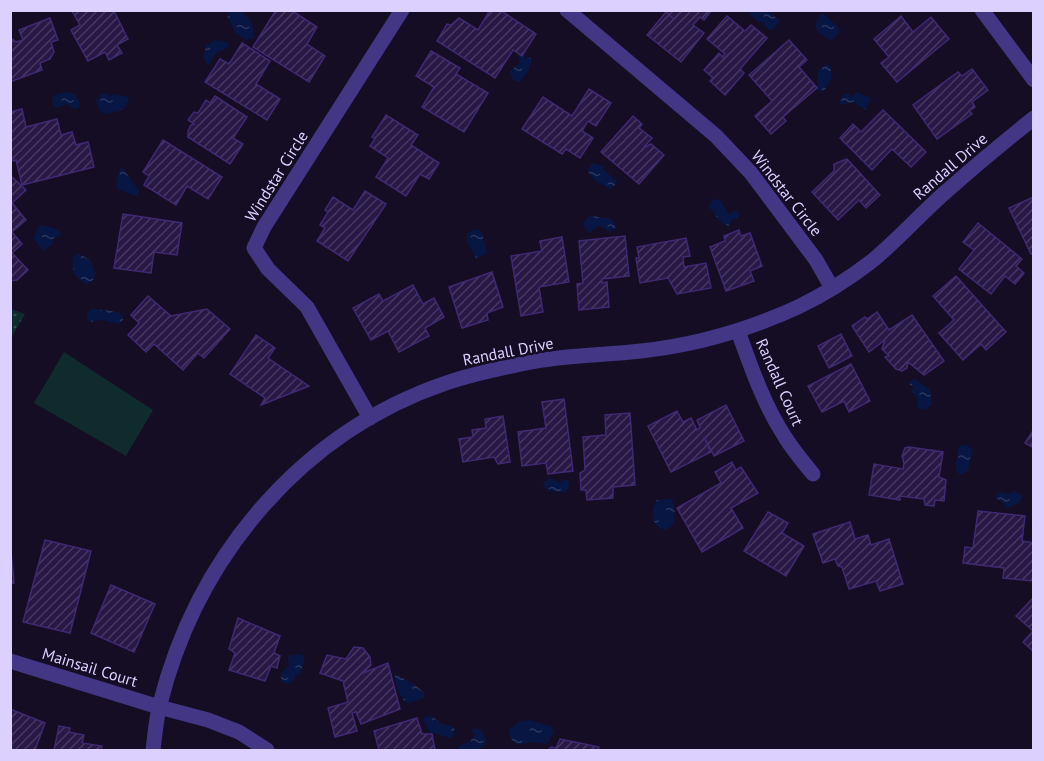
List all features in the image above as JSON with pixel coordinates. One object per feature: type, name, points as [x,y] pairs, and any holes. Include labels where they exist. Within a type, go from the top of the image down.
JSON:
[{"type":"street","name":"Windstar Circle","points":[[370,418],[307,307],[268,269],[254,248],[264,227],[402,10]]},
{"type":"street","name":"Windstar Circle","points":[[567,10],[716,136],[751,173],[816,260],[832,288]]},
{"type":"street","points":[[982,10],[1034,80]]},
{"type":"street","name":"Randall Drive","points":[[153,750],[159,708],[175,654],[193,610],[215,569],[242,531],[294,474],[331,444],[370,418],[404,400],[447,382],[538,361],[688,344],[738,331],[799,306],[832,288],[871,261],[948,189],[1034,118]]},
{"type":"street","name":"Randall Court","points":[[738,331],[772,414],[785,438],[813,474]]},
{"type":"street","name":"Mainsail Court","points":[[10,661],[159,708],[208,720],[239,732],[267,750]]},
{"type":"green space","points":[[11,309],[25,314],[11,338]]},
{"type":"green space","points":[[64,352],[153,410],[126,456],[34,403]]},
{"type":"water","points":[[229,11],[242,11],[245,14],[250,20],[253,38],[245,40],[235,32],[227,16]]},
{"type":"water","points":[[750,11],[769,11],[780,21],[773,30],[768,29],[763,22],[758,22],[749,13]]},
{"type":"water","points":[[822,13],[840,31],[831,41],[819,33],[815,27]]},
{"type":"water","points":[[215,40],[227,42],[229,47],[218,52],[212,63],[207,64],[203,57],[206,46]]},
{"type":"water","points":[[524,54],[526,58],[532,59],[528,72],[519,82],[513,80],[510,72],[520,62],[518,57]]},
{"type":"water","points":[[825,65],[831,68],[831,79],[824,91],[817,90],[818,71]]},
{"type":"water","points":[[66,92],[74,94],[80,102],[79,108],[74,109],[67,104],[57,108],[53,105],[52,96]]},
{"type":"water","points":[[856,92],[871,98],[866,110],[854,102],[841,105],[839,102],[843,95],[847,93],[853,97]]},
{"type":"water","points":[[107,93],[110,97],[115,94],[127,97],[129,100],[122,109],[104,114],[99,110],[96,100],[102,94]]},
{"type":"water","points":[[593,163],[603,166],[615,180],[617,183],[611,189],[595,181],[587,171]]},
{"type":"water","points":[[122,167],[139,191],[135,196],[118,189],[117,178]]},
{"type":"water","points":[[712,199],[720,200],[729,214],[739,212],[739,217],[733,218],[729,226],[723,224],[709,207]]},
{"type":"water","points":[[592,216],[611,219],[616,224],[615,229],[610,232],[599,226],[589,233],[582,224]]},
{"type":"water","points":[[40,225],[54,228],[61,233],[60,236],[54,238],[52,245],[43,250],[33,238]]},
{"type":"water","points":[[478,229],[482,233],[487,252],[476,258],[467,242],[467,233]]},
{"type":"water","points":[[79,254],[87,258],[94,267],[94,280],[87,284],[76,276],[73,270],[73,257]]},
{"type":"water","points":[[92,309],[122,314],[123,320],[120,324],[102,320],[91,322],[87,319],[87,313]]},
{"type":"water","points":[[915,379],[930,390],[932,404],[923,410],[917,407],[918,399],[912,392],[913,387],[909,384]]},
{"type":"water","points":[[966,444],[972,450],[968,471],[960,475],[955,469],[959,446]]},
{"type":"water","points":[[550,478],[559,483],[568,480],[570,486],[565,493],[547,492],[542,484]]},
{"type":"water","points":[[1014,491],[1023,496],[1020,502],[1008,508],[996,499],[997,493],[1009,494]]},
{"type":"water","points":[[672,499],[675,514],[673,523],[669,528],[663,529],[654,520],[653,511],[657,500]]},
{"type":"water","points":[[300,654],[305,657],[300,674],[295,676],[289,684],[281,681],[281,673],[289,666],[288,656]]},
{"type":"water","points":[[394,673],[415,685],[424,693],[424,698],[409,703],[404,701],[397,688]]},
{"type":"water","points":[[432,716],[442,724],[452,726],[455,730],[454,735],[450,738],[430,732],[423,720],[425,717]]},
{"type":"water","points":[[529,720],[551,726],[554,731],[547,744],[533,742],[517,745],[512,741],[509,731],[517,723]]},
{"type":"water","points":[[476,728],[482,731],[487,742],[471,751],[458,750],[458,747],[470,741],[475,735],[471,730]]},
{"type":"building","points":[[115,10],[128,39],[117,45],[122,53],[109,60],[105,52],[88,61],[71,30],[80,25],[72,11]]},
{"type":"building","points":[[276,10],[291,10],[317,27],[307,44],[325,56],[309,82],[253,47]]},
{"type":"building","points":[[490,10],[500,10],[536,34],[522,56],[513,50],[495,78],[437,41],[447,24],[451,25],[459,18],[478,30]]},
{"type":"building","points":[[664,10],[712,10],[704,20],[700,17],[693,25],[704,33],[681,62],[647,35],[666,12],[674,19]]},
{"type":"building","points":[[727,16],[745,31],[751,25],[767,38],[740,69],[744,73],[725,95],[710,81],[713,78],[704,70],[719,53],[723,57],[725,54],[707,39]]},
{"type":"building","points":[[901,16],[913,32],[931,17],[949,39],[897,82],[881,63],[889,57],[874,39]]},
{"type":"building","points":[[50,18],[58,40],[51,42],[54,52],[50,59],[40,63],[42,70],[10,82],[10,40],[16,42],[23,40],[19,30]]},
{"type":"building","points":[[789,40],[807,60],[799,67],[817,88],[783,117],[786,121],[771,134],[755,116],[772,101],[749,75]]},
{"type":"building","points":[[242,43],[270,61],[256,84],[280,99],[267,120],[205,82],[220,59],[229,64]]},
{"type":"building","points":[[431,51],[460,68],[456,74],[488,93],[464,132],[422,107],[434,87],[416,76]]},
{"type":"building","points":[[972,69],[988,90],[972,102],[975,107],[969,111],[972,114],[937,139],[913,105],[958,72],[962,76]]},
{"type":"building","points":[[589,89],[611,103],[596,126],[588,121],[582,131],[593,138],[580,158],[566,149],[562,154],[522,129],[543,97],[572,116]]},
{"type":"building","points":[[215,96],[247,117],[233,138],[243,144],[230,164],[188,137],[188,131],[194,124],[188,120],[194,112],[198,113],[206,100],[210,103]]},
{"type":"building","points":[[22,109],[26,127],[57,119],[61,135],[72,132],[76,145],[88,142],[94,167],[22,185],[16,160],[13,161],[10,152],[10,112]]},
{"type":"building","points":[[883,110],[926,152],[911,167],[892,149],[872,170],[840,138],[853,124],[861,132]]},
{"type":"building","points":[[386,115],[418,135],[411,145],[439,163],[429,179],[420,174],[406,196],[376,177],[388,158],[370,146],[375,139],[372,137]]},
{"type":"building","points":[[633,116],[642,124],[639,128],[652,138],[643,148],[651,144],[664,155],[639,184],[601,152]]},
{"type":"building","points":[[163,140],[222,177],[208,199],[187,186],[176,205],[144,185],[149,176],[143,172]]},
{"type":"building","points":[[847,159],[880,195],[866,208],[859,200],[838,220],[812,192],[834,171],[834,164]]},
{"type":"building","points":[[10,175],[26,190],[12,203],[26,220],[12,232],[22,244],[12,253],[28,270],[17,280],[10,281]]},
{"type":"building","points":[[365,191],[386,204],[348,261],[317,241],[325,228],[320,225],[333,197],[353,210]]},
{"type":"building","points":[[1034,197],[1034,253],[1031,254],[1009,208]]},
{"type":"building","points":[[123,214],[182,223],[177,255],[154,252],[151,273],[114,268]]},
{"type":"building","points":[[978,223],[1022,259],[1016,266],[1024,273],[1015,284],[1005,276],[991,294],[959,269],[974,250],[963,242]]},
{"type":"building","points":[[739,230],[741,236],[750,233],[762,266],[750,271],[754,281],[726,291],[710,247],[725,241],[724,236]]},
{"type":"building","points":[[625,236],[629,276],[602,279],[602,283],[607,282],[609,307],[579,310],[577,284],[583,283],[579,241]]},
{"type":"building","points":[[562,237],[569,282],[539,287],[543,312],[521,316],[511,256],[542,251],[540,241]]},
{"type":"building","points":[[686,238],[690,256],[683,257],[684,267],[706,263],[711,288],[677,294],[668,278],[640,283],[636,258],[639,258],[637,247]]},
{"type":"building","points":[[492,272],[503,307],[487,313],[488,320],[462,328],[449,287]]},
{"type":"building","points":[[956,276],[1006,332],[986,350],[981,344],[963,360],[939,333],[954,320],[933,296]]},
{"type":"building","points":[[413,285],[423,304],[434,298],[444,317],[425,328],[429,336],[399,352],[388,331],[371,340],[353,308],[379,294],[383,301]]},
{"type":"building","points":[[148,296],[171,316],[207,309],[230,329],[204,358],[198,353],[183,370],[154,344],[146,352],[128,335],[139,323],[131,315]]},
{"type":"building","points":[[877,312],[889,330],[912,315],[944,361],[924,375],[908,362],[907,368],[902,371],[896,369],[885,357],[889,356],[882,349],[885,340],[869,352],[852,326]]},
{"type":"building","points":[[841,334],[852,356],[829,368],[818,346]]},
{"type":"building","points":[[256,335],[275,348],[268,358],[309,386],[261,405],[265,398],[230,374]]},
{"type":"building","points":[[851,364],[870,401],[849,412],[844,401],[822,412],[808,386]]},
{"type":"building","points":[[564,399],[573,471],[548,474],[546,463],[522,466],[518,432],[546,428],[542,402]]},
{"type":"building","points":[[726,405],[744,441],[714,456],[704,437],[711,452],[671,472],[648,426],[677,411],[683,422],[691,418],[697,430],[700,427],[697,420]]},
{"type":"building","points":[[630,413],[635,485],[613,487],[613,498],[587,500],[586,490],[581,490],[580,473],[585,470],[583,437],[606,435],[605,415]]},
{"type":"building","points":[[503,416],[510,462],[498,464],[494,457],[463,462],[459,439],[473,437],[472,430],[486,428],[485,419]]},
{"type":"building","points":[[1034,429],[1034,448],[1025,443]]},
{"type":"building","points":[[905,448],[943,452],[939,477],[946,480],[944,501],[935,500],[934,506],[925,505],[924,499],[900,496],[900,500],[869,495],[874,464],[903,469],[902,456]]},
{"type":"building","points":[[732,462],[736,470],[741,467],[758,493],[731,508],[743,528],[702,552],[677,508],[721,483],[715,472]]},
{"type":"building","points":[[978,511],[1025,516],[1022,541],[1034,543],[1033,581],[1003,578],[1004,568],[963,563],[965,547],[973,548]]},
{"type":"building","points":[[768,512],[788,523],[782,533],[804,546],[786,576],[744,551]]},
{"type":"building","points":[[850,522],[855,539],[868,535],[871,545],[889,539],[903,584],[880,591],[876,581],[849,589],[842,567],[838,566],[835,559],[823,563],[813,534]]},
{"type":"building","points":[[45,540],[91,551],[70,633],[23,622]]},
{"type":"building","points":[[10,541],[14,583],[10,584]]},
{"type":"building","points":[[111,585],[155,604],[134,652],[91,633]]},
{"type":"building","points":[[1034,597],[1034,652],[1023,642],[1033,631],[1016,616]]},
{"type":"building","points":[[238,618],[280,636],[274,653],[280,656],[277,668],[271,666],[265,681],[229,670],[235,653],[229,649]]},
{"type":"building","points":[[354,647],[363,648],[370,657],[371,665],[363,673],[388,663],[400,709],[361,724],[356,712],[352,713],[357,731],[335,737],[328,708],[348,702],[343,681],[320,673],[327,655],[346,659]]},
{"type":"building","points":[[10,709],[45,723],[35,750],[12,750]]},
{"type":"building","points":[[417,718],[422,734],[432,734],[435,750],[379,750],[374,731]]},
{"type":"building","points":[[59,726],[70,728],[69,732],[84,735],[82,743],[102,746],[101,750],[54,750]]},
{"type":"building","points":[[560,739],[599,747],[598,750],[548,750],[551,747],[556,748]]}]
